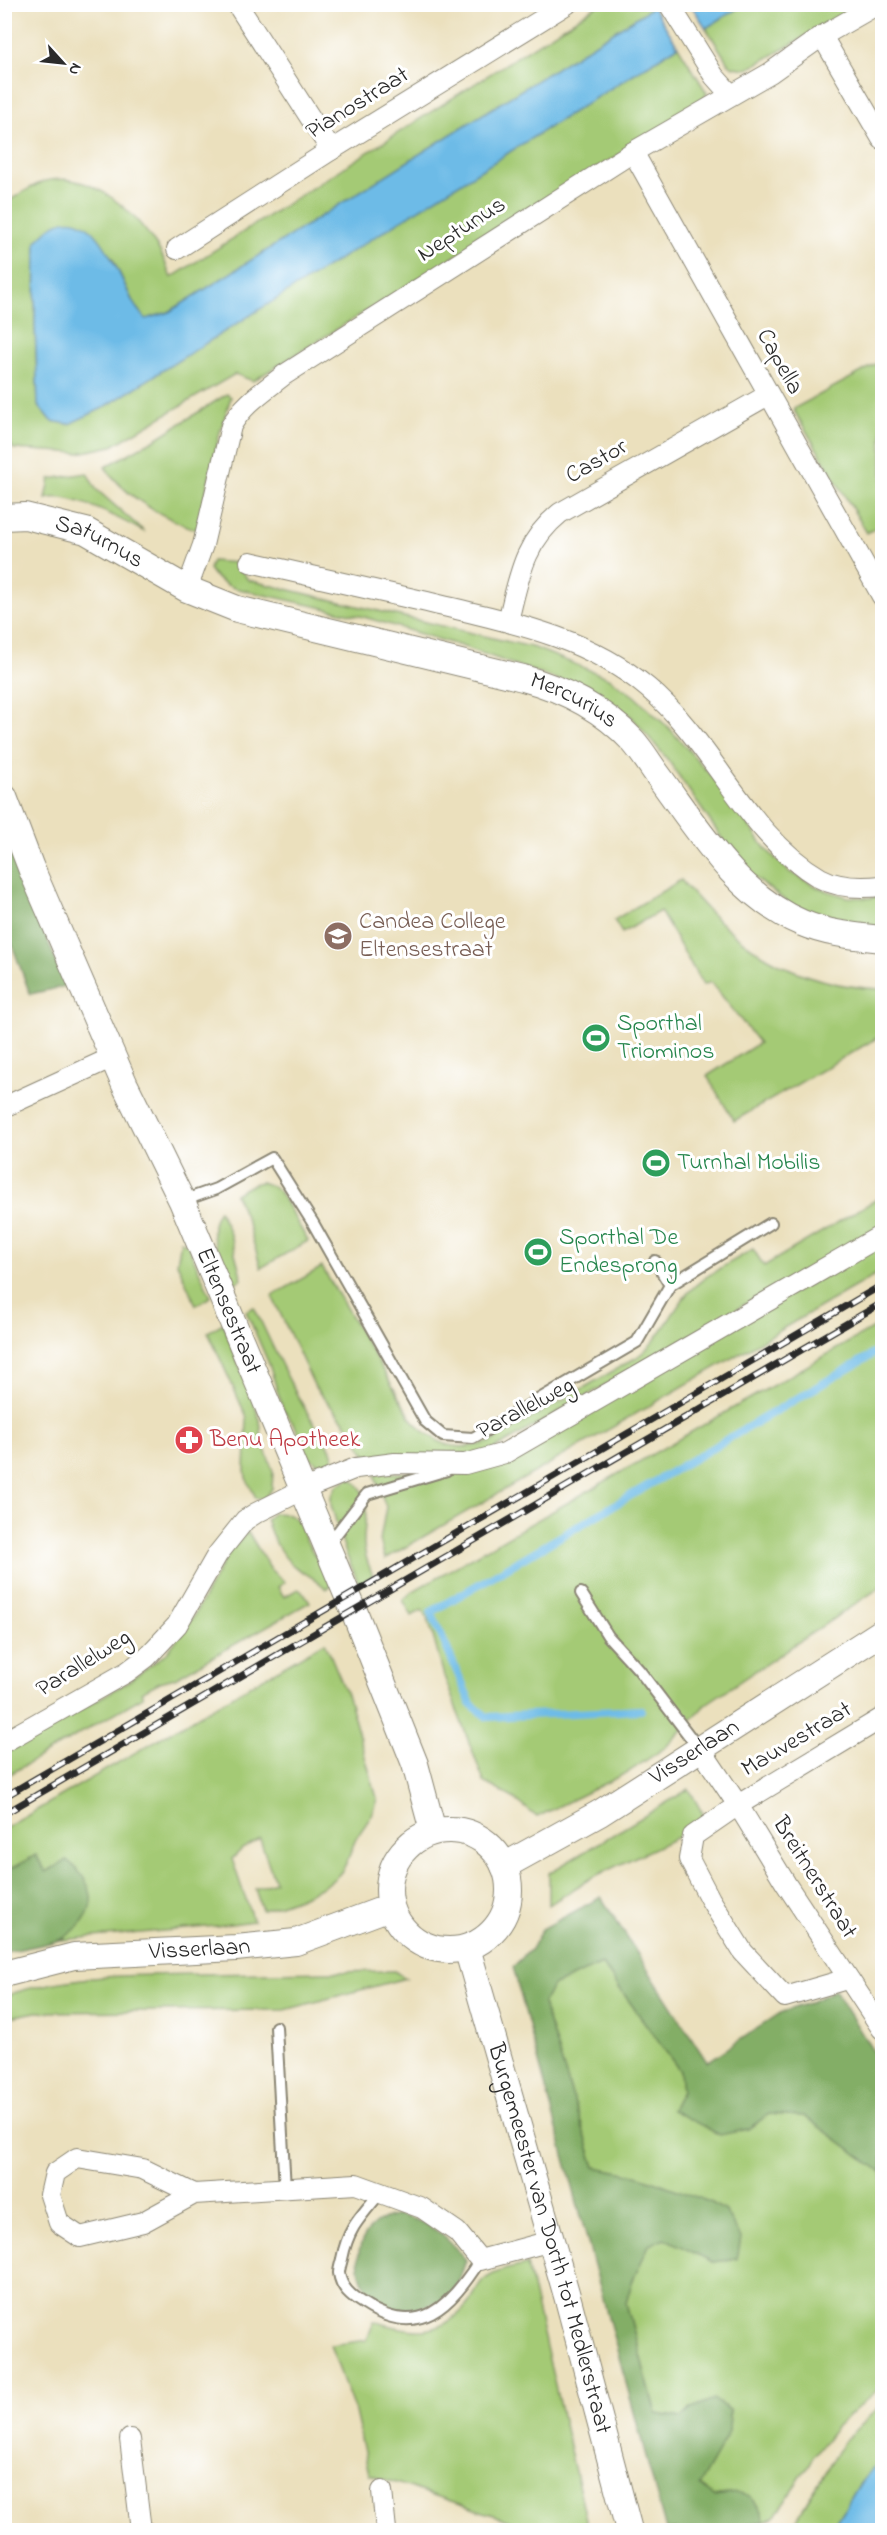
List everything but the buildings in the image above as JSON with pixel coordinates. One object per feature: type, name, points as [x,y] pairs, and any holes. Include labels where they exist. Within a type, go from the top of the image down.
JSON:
[{"type":"street","points":[[237,4],[331,150]]},
{"type":"street","name":"Pianostraat","points":[[177,249],[331,150],[567,4]]},
{"type":"street","points":[[669,4],[714,75],[730,94]]},
{"type":"street","name":"Neptunus","points":[[187,589],[203,545],[231,426],[247,403],[284,375],[633,152],[770,73],[822,36],[878,4]]},
{"type":"street","points":[[822,36],[882,140]]},
{"type":"street","name":"Capella","points":[[633,152],[882,596]]},
{"type":"street","name":"Castor","points":[[508,621],[523,560],[536,535],[548,523],[560,513],[768,394]]},
{"type":"street","name":"Saturnus","points":[[4,517],[25,516],[86,531],[187,589]]},
{"type":"street","points":[[250,562],[508,621],[578,643],[626,670],[667,705],[689,730],[777,846],[822,880],[860,888],[882,886]]},
{"type":"street","name":"Mercurius","points":[[187,589],[237,609],[523,678],[569,693],[595,710],[633,741],[719,857],[760,899],[801,923],[844,935],[882,939]]},
{"type":"street","name":"Eltensestraat","points":[[4,797],[31,868],[113,1057],[182,1201],[304,1490],[415,1764],[433,1831]]},
{"type":"street","points":[[4,1107],[113,1057]]},
{"type":"street","name":"Parallelweg","points":[[4,1742],[127,1672],[147,1657],[177,1625],[217,1555],[245,1520],[304,1490],[356,1468],[375,1465],[465,1464],[505,1453],[882,1235]]},
{"type":"street","name":"Visserlaan","points":[[504,1866],[600,1813],[882,1632]]},
{"type":"street","name":"Mauvestraat","points":[[738,1805],[882,1718]]},
{"type":"street","name":"Breitnerstraat","points":[[700,1750],[738,1805],[847,1978],[880,2018]]},
{"type":"street","name":"Breitnerstraat","points":[[738,1805],[693,1836],[689,1859],[710,1899],[743,1952],[784,1997],[847,1978]]},
{"type":"street","points":[[456,1829],[479,1837],[496,1852],[504,1866],[507,1873],[509,1896],[502,1919],[487,1937],[467,1948],[443,1950],[420,1944],[402,1928],[390,1907],[388,1883],[396,1860],[411,1842],[433,1831],[456,1829]]},
{"type":"street","name":"Visserlaan","points":[[4,1974],[74,1956],[236,1948],[296,1942],[390,1907]]},
{"type":"street","name":"Burgemeester van Dorth tot Medlerstraat","points":[[467,1948],[551,2241],[629,2530]]},
{"type":"street","points":[[194,2194],[143,2169],[77,2158],[55,2173],[50,2195],[59,2223],[80,2237],[143,2222],[194,2194],[356,2184],[422,2208],[457,2232],[480,2260],[551,2241]]},
{"type":"street","points":[[130,2439],[141,2530]]},
{"type":"street","points":[[382,2491],[386,2530]]},
{"type":"lane","points":[[182,1201],[216,1189],[272,1158],[317,1231],[425,1421],[443,1436],[473,1438],[637,1342],[670,1285],[771,1222]]},
{"type":"lane","points":[[655,1261],[670,1285]]},
{"type":"lane","points":[[327,1546],[368,1494],[465,1464]]},
{"type":"lane","points":[[580,1593],[608,1636],[639,1670],[700,1750]]},
{"type":"lane","points":[[276,2027],[285,2189]]},
{"type":"lane","points":[[380,2193],[352,2226],[339,2272],[347,2292],[379,2314],[408,2322],[438,2309],[461,2290],[480,2260]]},
{"type":"green space","points":[[598,5],[651,5],[653,7],[169,312],[146,319],[135,306],[112,257],[36,241],[35,324],[38,405],[51,421],[69,424],[103,408],[678,46],[707,93],[703,100],[695,108],[253,381],[235,374],[112,446],[79,453],[14,449],[5,438],[5,203],[33,186],[50,180],[67,179],[98,189],[126,209],[149,235],[160,251],[171,278]]},
{"type":"green space","points":[[743,5],[861,5],[748,69],[733,67],[728,63],[706,28]]},
{"type":"green space","points":[[882,361],[882,524],[867,533],[793,409]]},
{"type":"green space","points":[[227,394],[231,397],[220,432],[197,530],[158,513],[134,497],[105,467],[159,437]]},
{"type":"green space","points":[[87,473],[96,489],[145,532],[82,503],[56,497],[46,499],[50,479]]},
{"type":"green space","points":[[212,561],[237,563],[248,580],[535,648],[609,678],[634,696],[670,729],[726,793],[765,848],[789,872],[821,889],[848,897],[882,896],[882,927],[828,922],[798,910],[743,869],[668,760],[631,716],[590,691],[461,646],[364,617],[234,588],[226,585],[211,573],[209,569]]},
{"type":"green space","points":[[4,832],[66,986],[30,994],[5,925]]},
{"type":"green space","points":[[681,880],[723,925],[745,943],[769,958],[794,971],[821,980],[882,989],[882,1035],[734,1121],[707,1076],[759,1043],[711,982],[703,985],[660,911],[622,933],[614,920]]},
{"type":"green space","points":[[261,1182],[279,1191],[308,1241],[261,1268],[247,1221],[235,1194]]},
{"type":"green space","points":[[882,1196],[882,1225],[486,1454],[367,1457],[347,1425],[316,1389],[272,1296],[322,1267],[413,1421],[440,1442],[467,1447],[490,1442],[637,1357],[658,1336],[687,1294],[718,1270],[753,1249],[764,1266]]},
{"type":"green space","points":[[219,1210],[229,1231],[242,1279],[233,1284],[213,1238],[214,1219]]},
{"type":"green space","points":[[181,1241],[187,1244],[211,1297],[196,1305],[177,1263]]},
{"type":"green space","points":[[882,1244],[882,1271],[385,1559],[380,1540],[386,1507],[375,1476],[378,1473],[467,1473]]},
{"type":"green space","points":[[254,1307],[297,1395],[330,1448],[333,1465],[320,1465],[309,1457],[295,1426],[283,1409],[269,1364],[246,1311]]},
{"type":"green space","points":[[223,1323],[260,1420],[262,1441],[273,1471],[272,1489],[263,1499],[256,1498],[246,1478],[247,1418],[208,1332]]},
{"type":"green space","points":[[882,1323],[882,1586],[706,1704],[666,1747],[630,1771],[537,1817],[515,1799],[484,1782],[444,1676],[428,1618],[422,1610],[412,1616],[403,1600],[413,1591]]},
{"type":"green space","points":[[351,1478],[358,1485],[365,1500],[364,1548],[373,1576],[359,1584],[346,1554],[331,1505],[331,1496],[337,1485]]},
{"type":"green space","points":[[274,1513],[288,1514],[297,1520],[308,1544],[333,1585],[326,1589],[285,1557],[266,1519]]},
{"type":"green space","points":[[248,1532],[271,1570],[285,1582],[278,1587],[284,1597],[298,1589],[310,1602],[175,1678],[160,1682],[141,1692],[143,1697],[5,1777],[4,1754],[126,1683],[167,1653],[193,1617],[230,1550]]},
{"type":"green space","points":[[325,1642],[348,1697],[377,1798],[372,1814],[356,1839],[341,1872],[316,1890],[262,1910],[255,1889],[275,1882],[260,1839],[242,1849],[232,1859],[253,1921],[61,1940],[83,1921],[90,1902],[90,1893],[46,1872],[36,1855],[5,1872],[4,1829]]},
{"type":"green space","points":[[689,1789],[705,1818],[697,1828],[591,1878],[549,1905],[549,1873]]},
{"type":"green space","points":[[36,1855],[46,1872],[67,1860],[75,1867],[87,1883],[91,1900],[90,1909],[78,1927],[62,1939],[5,1952],[5,1872]]},
{"type":"green space","points":[[601,1897],[707,2062],[782,2012],[809,2003],[835,1990],[882,2066],[882,2172],[804,2116],[769,2114],[748,2129],[720,2135],[672,2110],[682,2091],[680,2071],[602,1964],[552,1986],[543,2004],[595,2167],[640,2176],[712,2203],[725,2211],[741,2238],[737,2259],[713,2262],[664,2238],[649,2245],[632,2282],[626,2303],[656,2414],[682,2418],[691,2409],[714,2400],[730,2410],[729,2432],[699,2485],[714,2496],[734,2493],[747,2495],[755,2503],[765,2521],[716,2530],[666,2530],[513,1967],[531,1949],[542,1929]]},
{"type":"green space","points":[[602,1964],[680,2071],[682,2091],[672,2110],[748,2129],[769,2114],[804,2116],[882,2172],[882,2386],[837,2426],[813,2457],[776,2516],[765,2521],[755,2503],[747,2495],[734,2493],[714,2496],[699,2485],[729,2432],[730,2410],[691,2409],[682,2418],[656,2414],[626,2303],[632,2282],[649,2245],[664,2238],[713,2262],[737,2259],[712,2203],[640,2176],[595,2167],[543,2004],[552,1986]]},
{"type":"green space","points":[[394,1971],[406,1978],[285,2010],[36,2012],[5,2018],[5,1996],[53,1983],[77,1980],[153,1975]]},
{"type":"green space","points":[[398,2215],[420,2221],[436,2231],[466,2260],[454,2290],[448,2297],[432,2305],[412,2309],[392,2308],[377,2301],[364,2283],[359,2262],[362,2241],[376,2223]]},
{"type":"green space","points":[[527,2265],[589,2530],[538,2530],[369,2474],[355,2412],[330,2345],[367,2340],[374,2321],[413,2330],[425,2330],[447,2323],[470,2301],[482,2282],[504,2270]]},
{"type":"green space","points":[[882,2404],[882,2457],[859,2485],[832,2530],[790,2530],[843,2442]]},
{"type":"water","points":[[691,5],[743,5],[706,28]]},
{"type":"water","points":[[653,7],[678,46],[103,408],[69,424],[51,421],[38,405],[35,324],[36,241],[54,225],[69,220],[82,224],[94,233],[114,262],[135,306],[146,319],[169,312]]},
{"type":"water","points":[[882,2457],[882,2530],[832,2530],[859,2485]]},
{"type":"waterway","points":[[641,1710],[487,1717],[471,1704],[431,1612],[882,1349]]},
{"type":"railway","points":[[4,1797],[882,1285]]},
{"type":"railway","points":[[4,1814],[882,1303]]},
{"type":"place","name":"Candea College Eltensestraat","points":[[338,936]]},
{"type":"place","name":"Sporthal Triominos","points":[[596,1038]]},
{"type":"place","name":"Turnhal Mobilis","points":[[656,1163]]},
{"type":"place","name":"Sporthal De Endesprong","points":[[538,1252]]},
{"type":"place","name":"Benu Apotheek","points":[[189,1440]]}]
